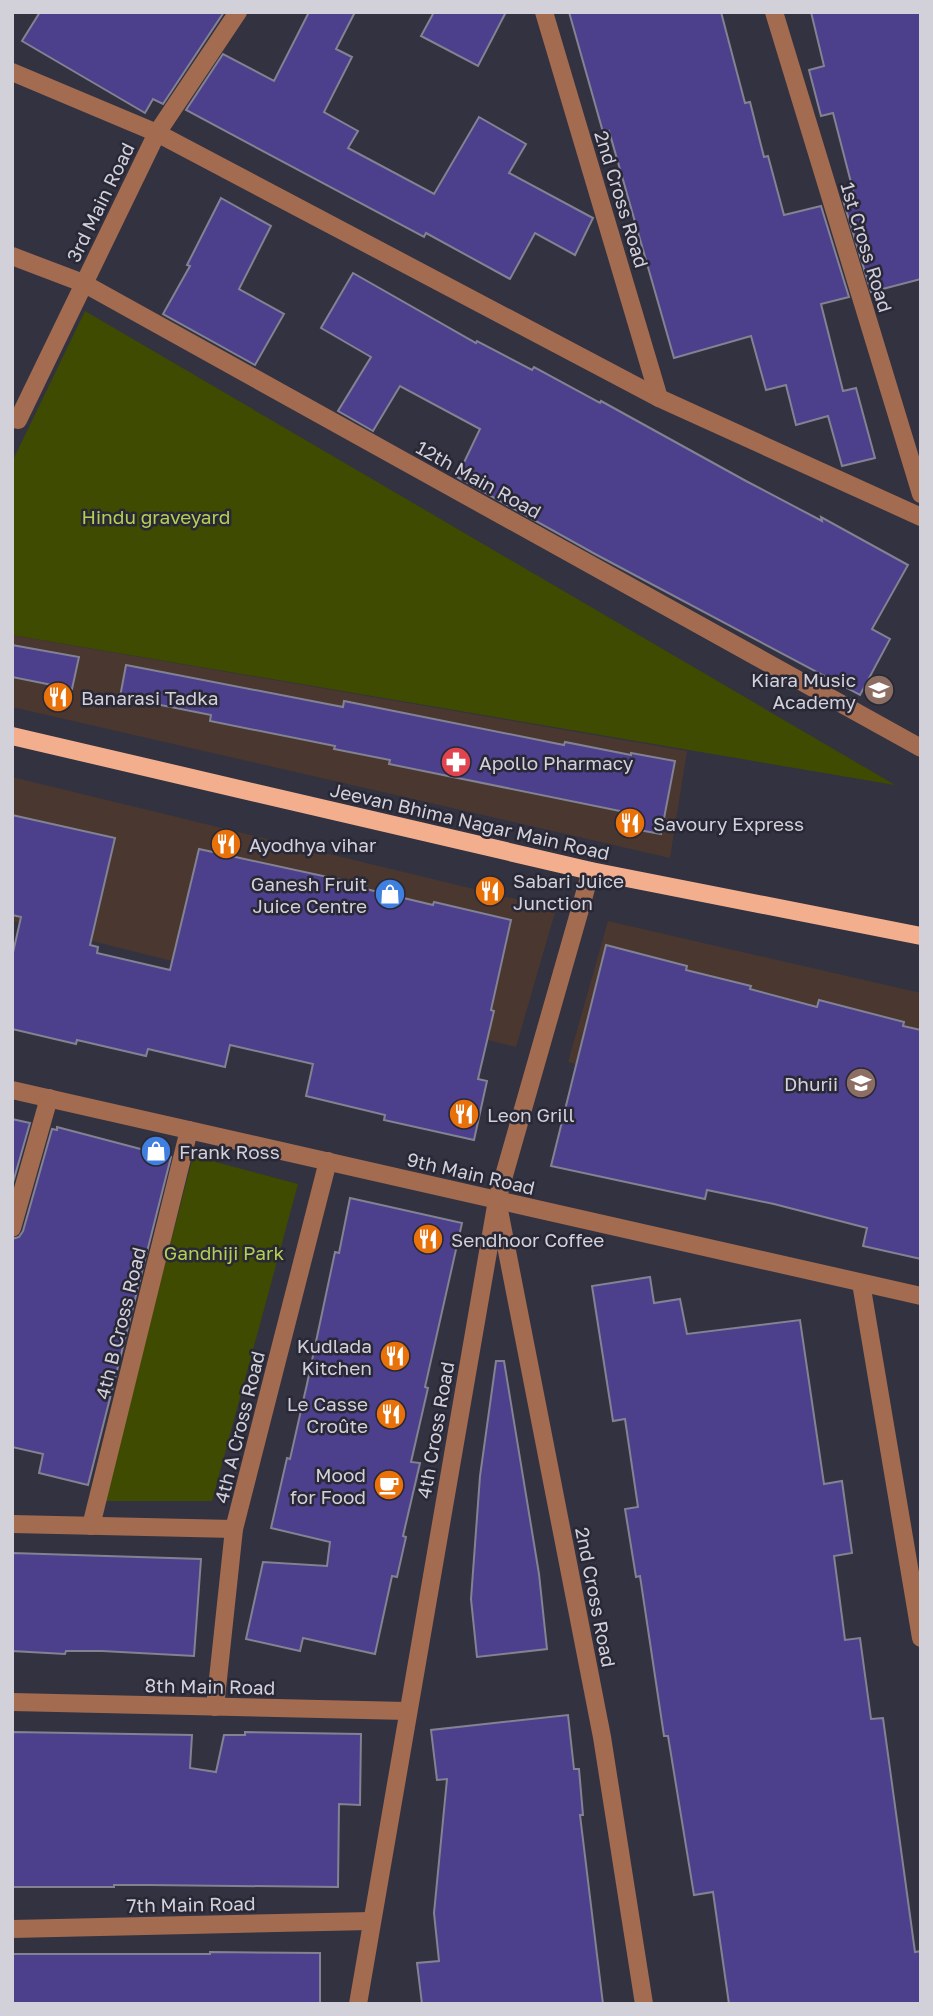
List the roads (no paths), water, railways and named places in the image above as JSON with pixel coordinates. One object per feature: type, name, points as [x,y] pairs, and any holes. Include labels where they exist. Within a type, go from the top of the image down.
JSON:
[{"type":"main road","name":"Jeevan Bhima Nagar Main Road","points":[[12,736],[591,871],[921,936]]},
{"type":"street","name":"3rd Main Road","points":[[15,419],[157,133],[238,12]]},
{"type":"street","name":"2nd Cross Road","points":[[544,12],[659,398]]},
{"type":"street","name":"1st Cross Road","points":[[774,12],[921,494]]},
{"type":"street","points":[[12,72],[157,133],[659,398],[921,517]]},
{"type":"street","name":"12th Main Road","points":[[12,256],[83,283],[921,748]]},
{"type":"street","name":"4th Cross Road","points":[[358,2004],[497,1200],[591,871]]},
{"type":"street","name":"9th Main Road","points":[[12,1090],[921,1296]]},
{"type":"street","points":[[12,1228],[49,1098]]},
{"type":"street","name":"4th B Cross Road","points":[[91,1526],[189,1130]]},
{"type":"street","name":"4th A Cross Road","points":[[215,1707],[234,1529],[328,1161]]},
{"type":"street","name":"2nd Cross Road","points":[[497,1200],[602,1737],[644,2004]]},
{"type":"street","points":[[861,1283],[921,1638]]},
{"type":"street","points":[[12,1524],[234,1529]]},
{"type":"street","name":"8th Main Road","points":[[12,1702],[407,1711]]},
{"type":"street","name":"7th Main Road","points":[[12,1929],[371,1921]]},
{"type":"place","name":"Kiara Music Academy","points":[[879,690]]},
{"type":"place","name":"Banarasi Tadka","points":[[58,697]]},
{"type":"place","name":"Apollo Pharmacy","points":[[456,762]]},
{"type":"place","name":"Savoury Express","points":[[630,823]]},
{"type":"place","name":"Ayodhya vihar","points":[[226,844]]},
{"type":"place","name":"Sabari Juice Junction","points":[[490,891]]},
{"type":"place","name":"Ganesh Fruit Juice Centre","points":[[390,894]]},
{"type":"place","name":"Dhurii","points":[[861,1083]]},
{"type":"place","name":"Leon Grill","points":[[464,1114]]},
{"type":"place","name":"Frank Ross","points":[[156,1151]]},
{"type":"place","name":"Sendhoor Coffee","points":[[428,1239]]},
{"type":"place","name":"Kudlada Kitchen","points":[[395,1356]]},
{"type":"place","name":"Le Casse Croûte","points":[[391,1414]]},
{"type":"place","name":"Mood for Food","points":[[389,1485]]},
{"type":"park label","name":"Hindu graveyard","points":[[156,516]]},
{"type":"park label","name":"Gandhiji Park","points":[[224,1252]]}]
